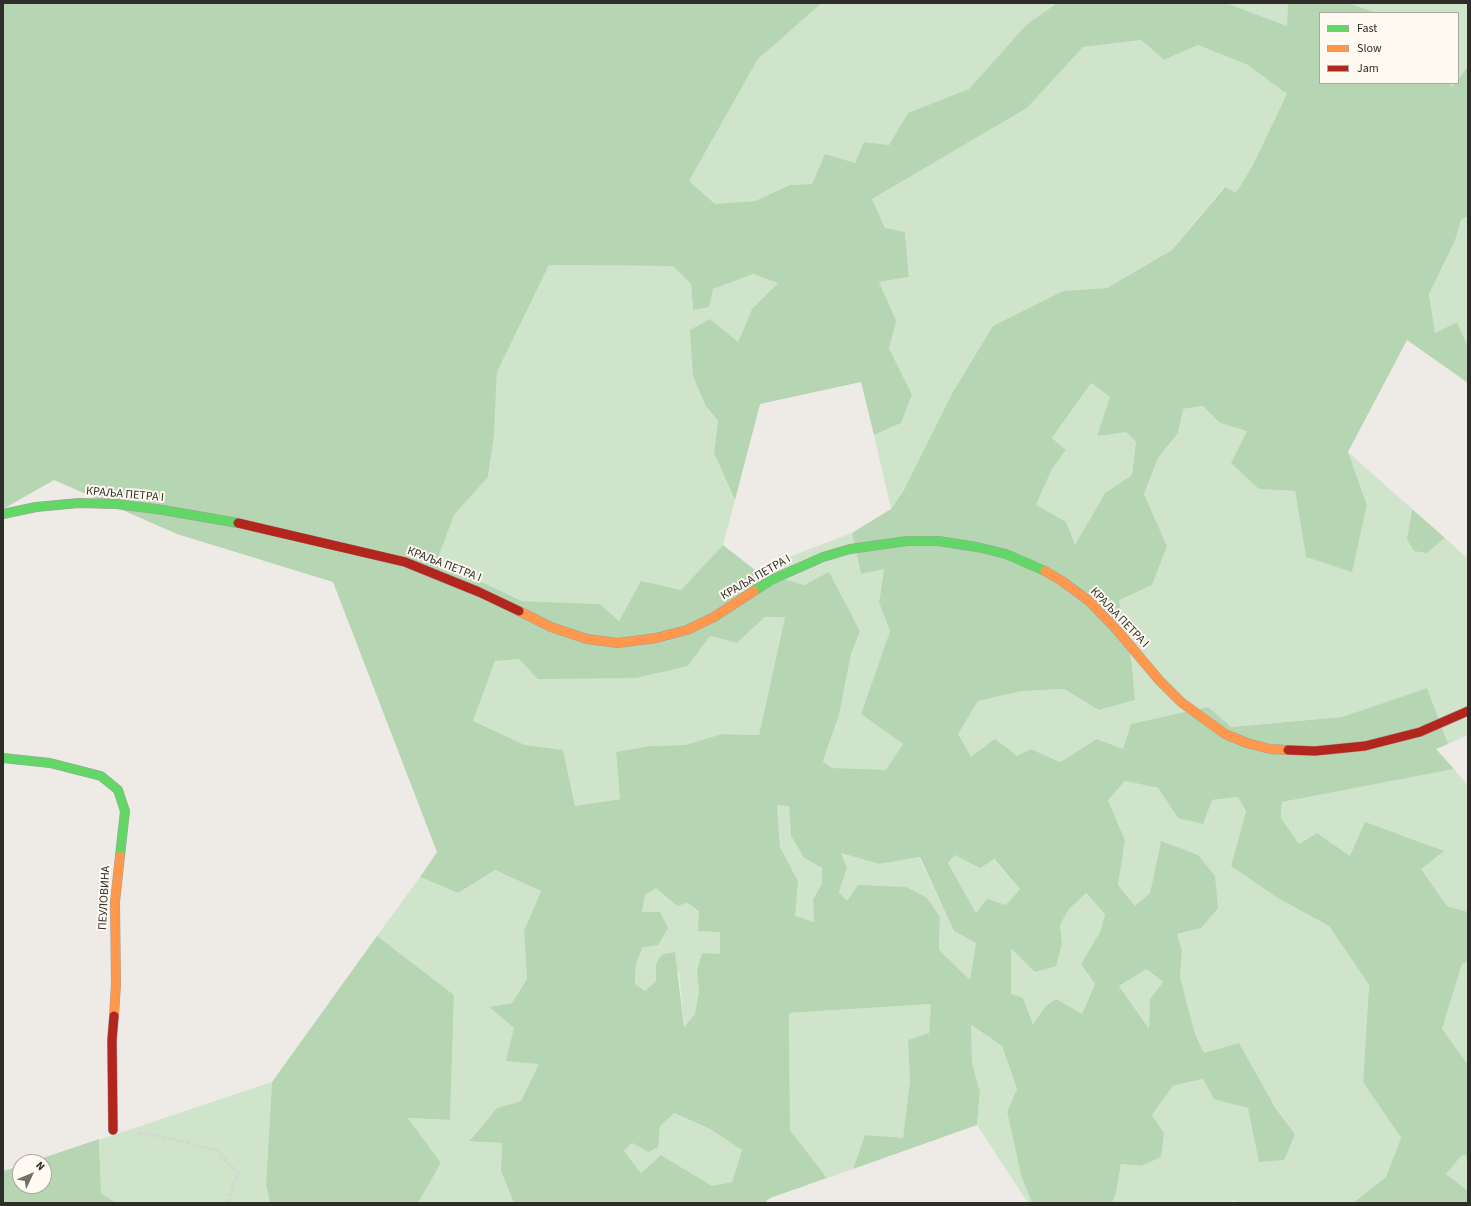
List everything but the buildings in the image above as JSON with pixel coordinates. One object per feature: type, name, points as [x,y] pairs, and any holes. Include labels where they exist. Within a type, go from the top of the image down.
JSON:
[{"type":"street","name":"КРАЉА ПЕТРА I","points":[[3,514],[36,506],[79,503],[116,504],[163,510],[259,527],[405,562],[479,592],[551,627],[587,639],[618,643],[656,638],[687,630],[714,617],[771,580],[823,557],[878,544],[907,541],[938,541],[976,546],[1006,554],[1036,566],[1062,581],[1089,601],[1117,630],[1159,680],[1180,702],[1225,734],[1247,743],[1270,749],[1290,750],[1321,750],[1365,746],[1420,732],[1468,711]]},
{"type":"street","name":"ПЕУЛОВИНА","points":[[3,758],[50,763],[101,776],[118,790],[125,811],[115,902],[116,984],[112,1040],[113,1130]]},
{"type":"path","points":[[113,1130],[159,1136],[216,1150],[238,1173],[227,1203]]},
{"type":"green space","points":[[3,3],[822,3],[758,59],[689,181],[715,204],[755,201],[790,185],[812,184],[825,154],[855,163],[864,142],[889,145],[908,113],[969,89],[1026,25],[1057,3],[1226,3],[1287,26],[1288,3],[1348,3],[1374,12],[1319,12],[1319,84],[1450,84],[1452,86],[1453,84],[1459,84],[1459,78],[1468,67],[1468,216],[1461,220],[1455,241],[1429,294],[1435,333],[1457,322],[1468,347],[1468,383],[1407,340],[1348,452],[1367,505],[1352,572],[1306,557],[1295,491],[1259,489],[1231,463],[1247,431],[1220,423],[1203,406],[1183,409],[1178,433],[1158,458],[1144,494],[1167,546],[1152,585],[1119,600],[1132,665],[1135,700],[1099,710],[1064,689],[1022,691],[978,701],[958,734],[971,757],[995,739],[1017,756],[1031,749],[1060,762],[1097,739],[1123,749],[1131,724],[1208,707],[1231,727],[1342,717],[1427,688],[1448,744],[1436,749],[1454,769],[1282,802],[1281,818],[1299,844],[1317,833],[1350,856],[1365,822],[1444,851],[1421,869],[1447,906],[1468,912],[1468,961],[1462,964],[1442,1029],[1468,1065],[1468,1156],[1462,1155],[1446,1174],[1468,1191],[1468,1203],[1353,1203],[1386,1177],[1401,1138],[1363,1082],[1369,985],[1329,926],[1276,897],[1231,866],[1246,811],[1238,797],[1212,800],[1203,824],[1178,818],[1158,788],[1125,781],[1108,800],[1125,840],[1118,885],[1135,906],[1150,893],[1161,841],[1198,855],[1215,876],[1218,908],[1201,928],[1177,934],[1182,951],[1180,977],[1195,1034],[1204,1053],[1239,1043],[1276,1109],[1295,1134],[1284,1160],[1259,1162],[1248,1108],[1214,1099],[1203,1079],[1173,1086],[1152,1115],[1164,1133],[1161,1157],[1141,1166],[1121,1164],[1116,1193],[1112,1203],[1032,1203],[1021,1175],[1007,1112],[1017,1089],[1002,1046],[971,1025],[972,1063],[980,1092],[977,1125],[853,1169],[865,1135],[903,1138],[910,1080],[908,1040],[929,1033],[931,1004],[789,1013],[790,1130],[827,1178],[770,1198],[764,1203],[514,1203],[501,1171],[502,1143],[469,1141],[497,1108],[521,1101],[539,1064],[506,1061],[514,1028],[489,1007],[512,1003],[527,979],[524,931],[541,891],[495,870],[458,893],[420,877],[437,852],[333,582],[177,534],[54,480],[3,509]],"holes":[[[1141,40],[1164,60],[1198,45],[1248,65],[1287,94],[1253,165],[1236,193],[1225,187],[1172,250],[1107,288],[1063,291],[993,326],[953,392],[904,490],[891,509],[852,533],[861,574],[884,569],[879,603],[890,631],[861,714],[903,744],[886,770],[832,768],[823,761],[839,715],[851,654],[860,631],[829,572],[804,585],[755,570],[723,545],[681,590],[641,581],[619,621],[600,604],[522,601],[437,561],[454,515],[488,477],[494,436],[497,372],[549,265],[673,266],[691,284],[693,310],[709,307],[713,289],[753,274],[778,283],[752,309],[738,342],[710,319],[690,330],[693,376],[706,406],[718,421],[714,453],[735,500],[760,404],[861,382],[874,435],[901,423],[912,395],[889,348],[896,321],[879,282],[909,277],[905,232],[885,228],[872,199],[1027,108],[1083,47]],[[1091,383],[1110,397],[1097,436],[1126,432],[1136,442],[1132,475],[1105,493],[1075,545],[1066,522],[1036,505],[1052,469],[1066,450],[1052,438]],[[765,617],[785,617],[759,735],[722,734],[685,745],[649,746],[616,752],[620,799],[575,806],[563,750],[525,745],[473,721],[495,661],[519,659],[538,679],[636,678],[688,666],[710,636],[737,643]],[[777,805],[789,806],[791,836],[804,858],[822,868],[822,884],[813,899],[814,922],[795,916],[798,881],[780,847]],[[841,853],[879,864],[920,857],[954,931],[976,943],[970,980],[939,950],[940,917],[927,898],[906,887],[858,885],[847,901],[839,892],[847,868]],[[955,855],[980,868],[994,859],[1020,889],[1006,905],[987,899],[976,913],[948,863]],[[656,888],[677,906],[688,903],[699,912],[698,931],[720,932],[720,954],[702,953],[697,970],[699,991],[695,1014],[684,1027],[675,952],[661,955],[656,964],[656,981],[645,991],[635,984],[636,964],[643,947],[658,945],[668,928],[660,912],[642,912],[645,895]],[[1086,893],[1105,914],[1100,932],[1081,964],[1095,984],[1082,1014],[1056,999],[1045,1007],[1033,1024],[1023,998],[1011,994],[1011,948],[1035,972],[1056,966],[1062,944],[1060,925],[1069,909]],[[1146,969],[1163,982],[1150,999],[1149,1029],[1119,986]],[[674,1113],[710,1129],[742,1150],[732,1182],[712,1186],[661,1155],[641,1173],[624,1151],[632,1143],[649,1152],[658,1147],[660,1126]]]},
{"type":"green space","points":[[822,3],[1057,3],[1026,25],[969,89],[909,113],[889,145],[864,142],[855,164],[825,155],[812,184],[790,185],[755,201],[715,204],[689,181],[758,59]]},
{"type":"green space","points":[[1226,3],[1288,3],[1287,26]]},
{"type":"green space","points":[[1348,3],[1468,3],[1468,67],[1459,78],[1459,12],[1374,12]]},
{"type":"green space","points":[[1141,40],[1164,60],[1198,45],[1248,65],[1288,94],[1253,165],[1236,194],[1224,187],[1172,250],[1107,288],[1062,291],[904,490],[891,509],[874,435],[901,423],[912,395],[889,348],[895,321],[879,282],[909,277],[905,232],[885,228],[872,199],[1027,108],[1083,47]]},
{"type":"green space","points":[[1468,216],[1468,347],[1457,322],[1435,333],[1429,294],[1455,241],[1461,220]]},
{"type":"green space","points":[[549,265],[673,266],[691,284],[693,310],[713,289],[753,274],[778,283],[752,309],[738,342],[710,320],[706,406],[718,421],[714,453],[735,500],[723,545],[681,590],[641,582],[619,621],[600,604],[522,601],[437,561],[454,515],[488,477],[494,436],[497,372]]},
{"type":"green space","points":[[1091,383],[1110,397],[1126,432],[1136,442],[1132,475],[1105,493],[1075,546],[1036,505],[1052,469],[1066,450],[1052,438]]},
{"type":"green space","points":[[1203,406],[1220,423],[1247,431],[1259,489],[1295,491],[1306,557],[1352,571],[1367,505],[1348,452],[1412,509],[1407,539],[1427,553],[1445,538],[1468,559],[1468,735],[1448,744],[1427,688],[1342,717],[1230,727],[1123,749],[1097,739],[1060,762],[1031,749],[1017,757],[970,758],[958,734],[978,701],[1022,691],[1064,689],[1099,710],[1135,700],[1132,665],[1119,599],[1152,585],[1167,546],[1144,494],[1158,458],[1178,433],[1183,409]]},
{"type":"green space","points":[[1412,509],[1445,538],[1427,553],[1414,551],[1407,539]]},
{"type":"green space","points":[[852,533],[861,574],[884,568],[879,603],[890,631],[861,714],[903,744],[886,771],[832,768],[823,761],[839,715],[851,654],[860,631],[829,573],[804,585],[755,570]]},
{"type":"green space","points":[[765,617],[785,617],[759,735],[722,734],[685,745],[649,746],[616,752],[620,799],[575,806],[563,750],[525,745],[473,721],[495,661],[519,659],[688,666],[710,636],[737,643]]},
{"type":"green space","points":[[1454,769],[1468,786],[1468,912],[1447,906],[1421,869],[1443,851],[1406,837],[1350,856],[1317,833],[1299,844],[1281,818],[1282,802]]},
{"type":"green space","points":[[1125,781],[1158,788],[1178,818],[1212,800],[1238,797],[1246,811],[1231,866],[1276,897],[1329,926],[1369,985],[1363,1082],[1401,1138],[1386,1177],[1353,1203],[1238,1203],[1234,1200],[1232,1203],[1112,1203],[1116,1193],[1121,1164],[1141,1166],[1164,1133],[1152,1115],[1173,1086],[1204,1079],[1214,1099],[1248,1107],[1295,1134],[1276,1109],[1239,1043],[1204,1053],[1195,1034],[1180,977],[1182,951],[1177,934],[1201,928],[1161,841],[1150,893],[1135,906],[1118,885],[1125,840],[1108,800]]},
{"type":"green space","points":[[777,805],[789,806],[791,836],[804,858],[822,868],[822,884],[813,899],[814,922],[794,916],[798,881],[780,847]]},
{"type":"green space","points":[[841,853],[879,864],[919,857],[954,931],[976,943],[970,981],[939,950],[940,917],[847,901],[839,892],[847,868]]},
{"type":"green space","points":[[955,855],[993,859],[1020,889],[1006,905],[976,913],[948,863]]},
{"type":"green space","points":[[495,870],[541,891],[524,931],[527,979],[512,1003],[489,1007],[514,1028],[539,1064],[521,1101],[497,1108],[469,1140],[502,1143],[501,1171],[514,1203],[418,1203],[441,1163],[408,1118],[450,1120],[454,995],[377,936],[420,877],[458,893]]},
{"type":"green space","points":[[656,888],[677,906],[688,903],[720,932],[720,955],[702,953],[697,970],[699,991],[695,1014],[684,1027],[679,973],[656,964],[656,981],[645,991],[635,984],[636,964],[643,947],[642,912],[645,895]]},
{"type":"green space","points":[[1085,893],[1105,913],[1100,932],[1081,964],[1095,984],[1082,1014],[1045,1007],[1033,1024],[1023,998],[1011,995],[1011,947],[1062,944],[1060,925],[1069,909]]},
{"type":"green space","points":[[377,936],[454,995],[450,1120],[408,1118],[441,1163],[418,1203],[270,1203],[266,1185],[272,1082]]},
{"type":"green space","points":[[1468,961],[1467,1066],[1442,1029],[1462,964]]},
{"type":"green space","points":[[1145,969],[1163,982],[1150,999],[1149,1030],[1119,986]]},
{"type":"green space","points":[[931,1004],[929,1033],[908,1040],[910,1080],[903,1139],[865,1135],[853,1169],[827,1178],[790,1130],[789,1013]]},
{"type":"green space","points":[[970,1025],[1002,1046],[1017,1089],[1007,1113],[1021,1175],[1032,1203],[1028,1203],[977,1125],[980,1092],[972,1063]]},
{"type":"green space","points":[[272,1082],[266,1185],[270,1203],[116,1203],[101,1193],[99,1140]]},
{"type":"green space","points":[[673,1113],[710,1129],[742,1150],[732,1182],[712,1186],[661,1155],[641,1173],[624,1151],[632,1143],[649,1151],[660,1126]]},
{"type":"green space","points":[[99,1139],[101,1193],[116,1203],[3,1203],[3,1171],[12,1168],[12,1194],[52,1194],[52,1155]]},
{"type":"green space","points":[[1462,1155],[1468,1156],[1468,1191],[1446,1174]]},
{"type":"traffic: fast","points":[[3,514],[36,507],[79,503],[116,504],[163,510],[238,523]]},
{"type":"traffic: fast","points":[[754,591],[771,580],[823,557],[850,549],[907,541],[938,541],[977,547],[1006,554],[1045,571]]},
{"type":"traffic: fast","points":[[3,758],[50,763],[101,776],[118,790],[125,811],[120,856]]},
{"type":"traffic: slow","points":[[1045,571],[1062,581],[1089,601],[1117,630],[1159,680],[1181,702],[1225,734],[1247,743],[1270,749],[1288,750]]},
{"type":"traffic: slow","points":[[519,611],[551,627],[587,639],[618,643],[656,638],[687,630],[714,617],[754,591]]},
{"type":"traffic: slow","points":[[114,1016],[116,984],[115,902],[120,856]]},
{"type":"traffic: jam","points":[[238,523],[405,562],[479,592],[519,611]]},
{"type":"traffic: jam","points":[[1288,750],[1315,751],[1365,746],[1420,732],[1468,711]]},
{"type":"traffic: jam","points":[[113,1130],[112,1040],[114,1016]]}]
